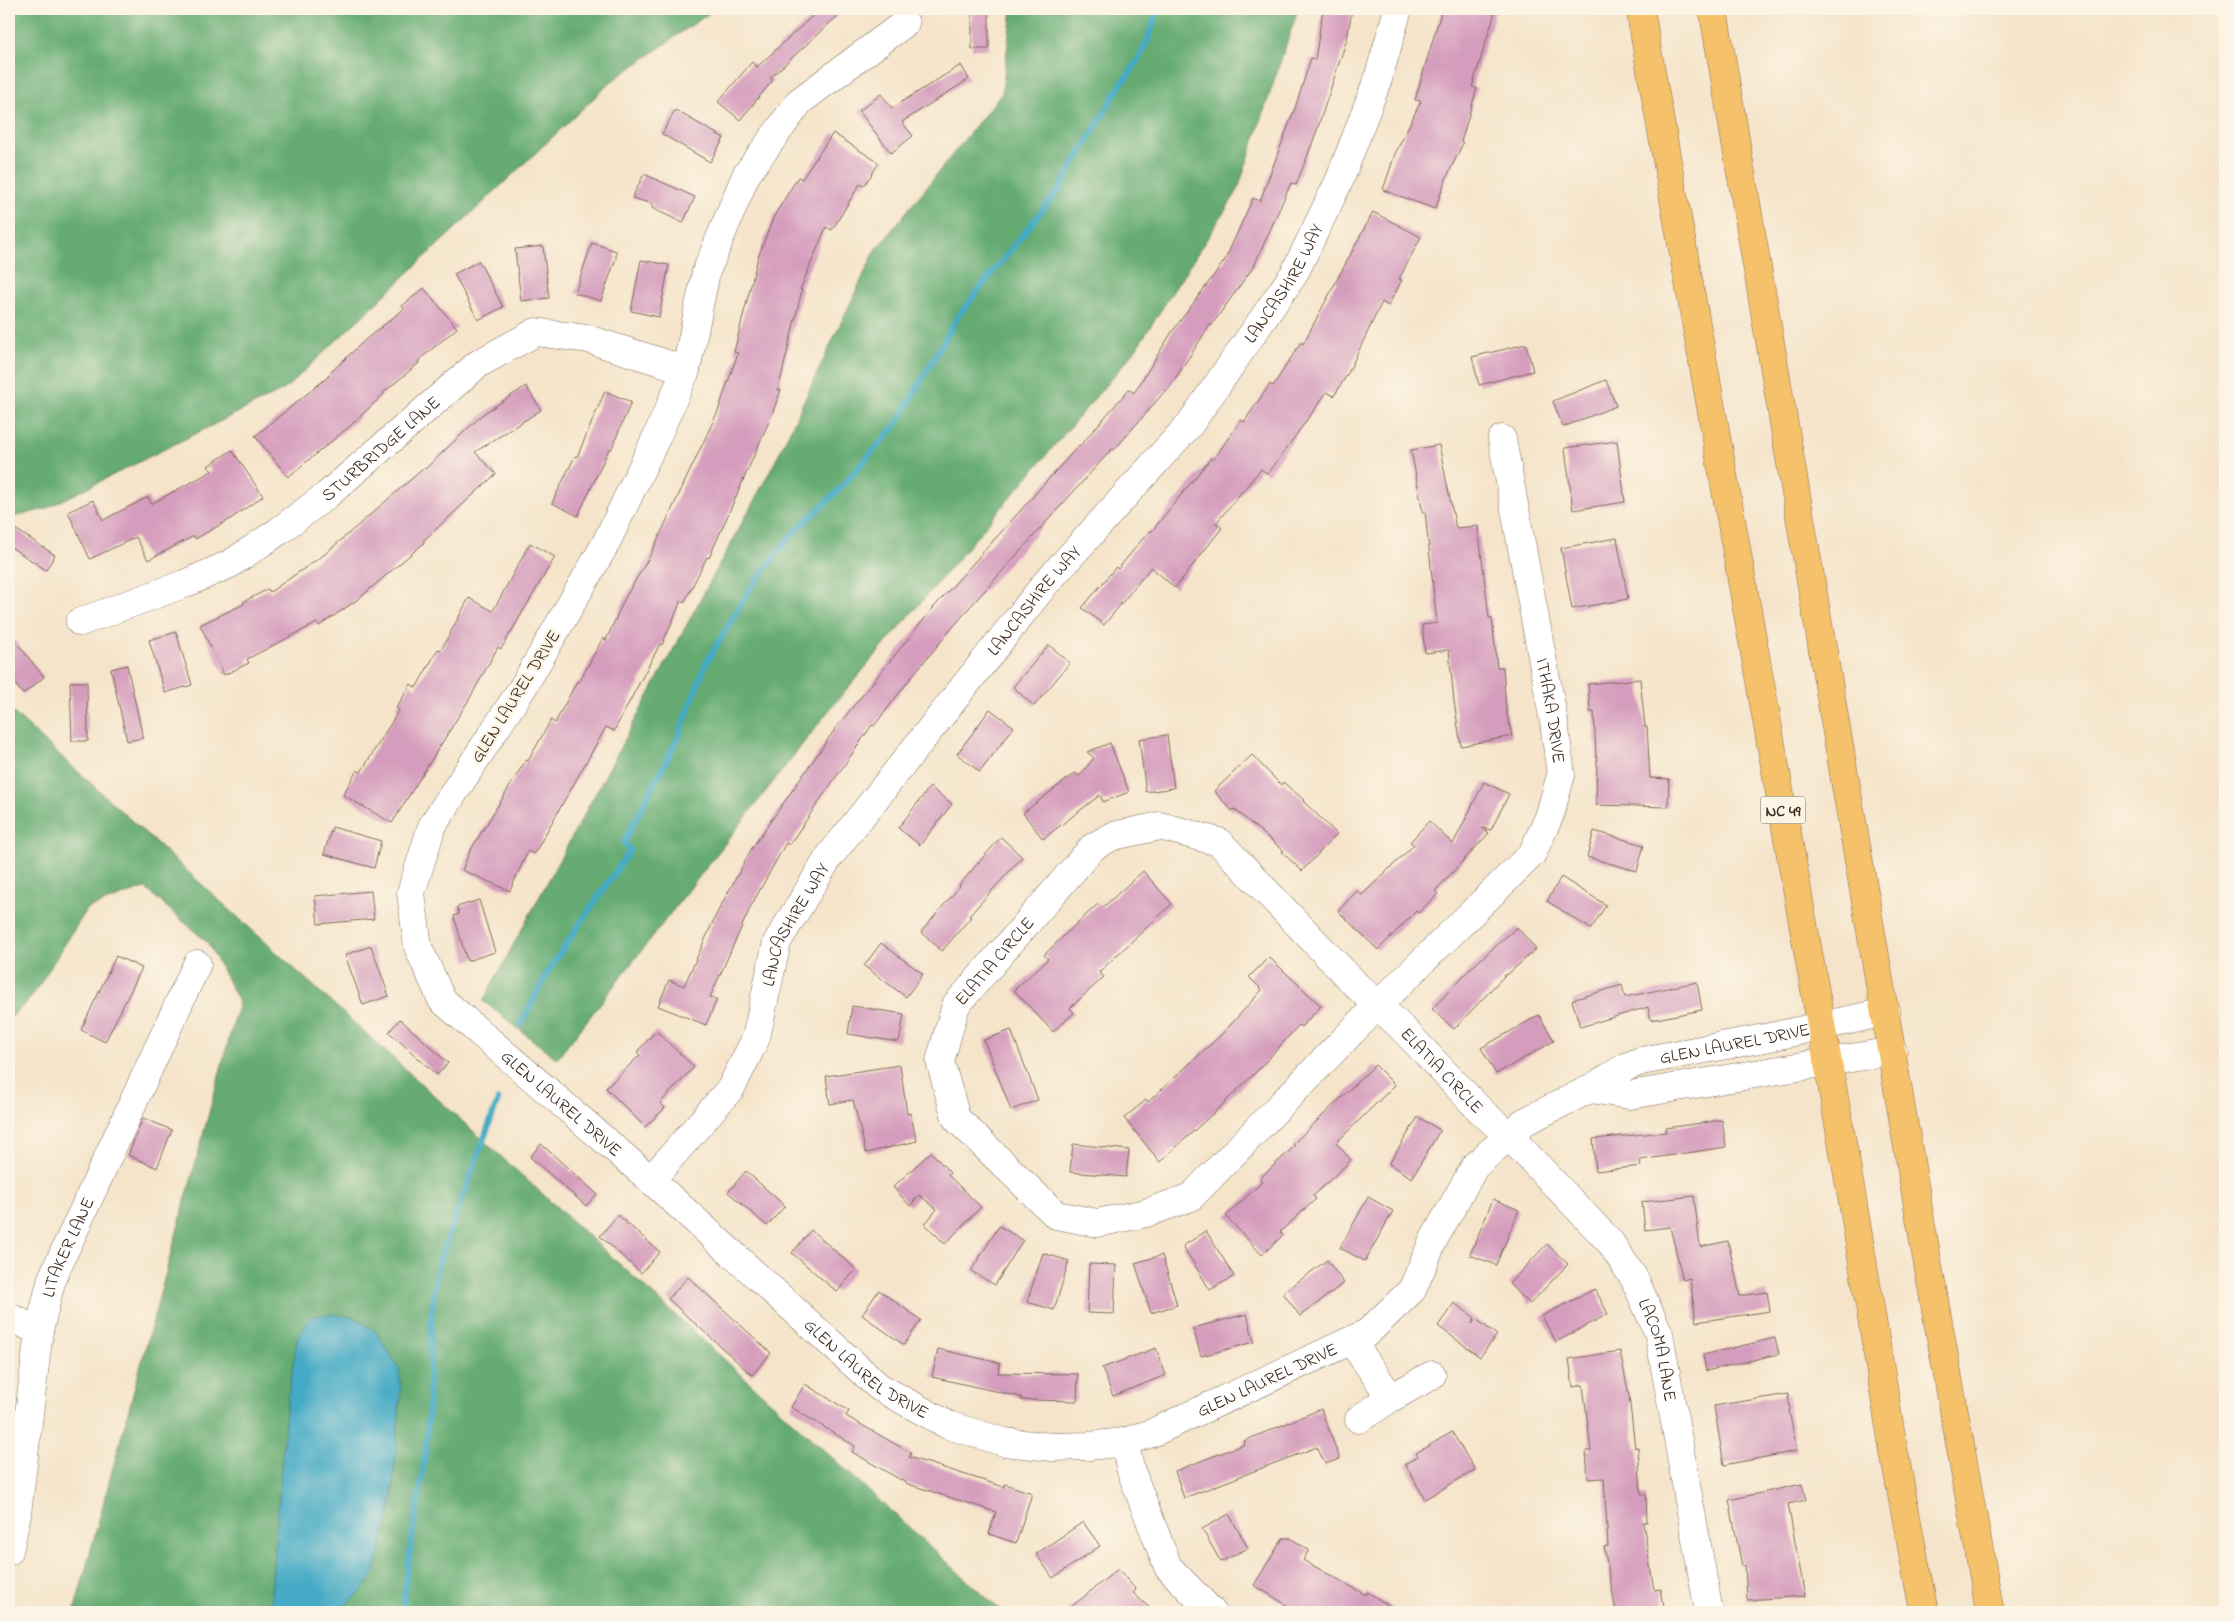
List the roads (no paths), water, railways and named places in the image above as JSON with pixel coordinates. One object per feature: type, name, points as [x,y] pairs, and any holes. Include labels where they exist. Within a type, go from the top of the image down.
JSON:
[{"type":"highway","name":"NC 49","points":[[1640,9],[1924,1612]]},
{"type":"highway","points":[[1712,9],[1893,1051],[1929,1271],[1990,1612]]},
{"type":"street","name":"LANCASHIRE WAY","points":[[651,1180],[730,1088],[756,1038],[777,942],[829,857],[1046,583],[1190,424],[1294,274],[1340,179],[1378,79],[1398,9]]},
{"type":"street","name":"GLEN LAUREL DRIVE","points":[[905,23],[800,101],[746,174],[706,272],[686,370],[658,436],[605,545],[524,687],[432,826],[411,893],[418,947],[442,1000],[651,1180],[879,1386],[948,1425],[1004,1442],[1052,1447],[1089,1446],[1124,1442],[1152,1433],[1367,1333],[1412,1290],[1434,1239],[1475,1166],[1524,1122],[1590,1089],[1626,1067],[1641,1061],[1886,1012]]},
{"type":"street","name":"STURBRIDGE LANE","points":[[80,622],[184,584],[230,564],[327,496],[478,364],[536,332],[588,339],[686,370]]},
{"type":"street","name":"ITHAKA DRIVE","points":[[1377,1006],[1532,854],[1549,817],[1561,776],[1554,722],[1502,439]]},
{"type":"street","name":"ELATIA CIRCLE","points":[[1377,1006],[1191,1196],[1146,1213],[1097,1223],[1056,1215],[956,1118],[940,1061],[956,1005],[1093,847],[1113,836],[1160,826],[1219,842],[1377,1006],[1401,1027],[1481,1111],[1508,1135]]},
{"type":"street","name":"LITAKER LANE","points":[[9,1551],[17,1514],[40,1331],[52,1278],[197,964]]},
{"type":"street","name":"GLEN LAUREL DRIVE","points":[[1590,1089],[1630,1095],[1893,1051]]},
{"type":"street","name":"LACOMA LANE","points":[[1508,1135],[1610,1242],[1634,1278],[1659,1334],[1708,1612]]},
{"type":"street","points":[[9,1317],[40,1331]]},
{"type":"street","points":[[1351,1340],[1391,1398]]},
{"type":"street","points":[[1359,1419],[1432,1375]]},
{"type":"street","points":[[1124,1442],[1131,1470],[1168,1567],[1212,1612]]},
{"type":"water","points":[[331,1314],[354,1317],[376,1332],[399,1368],[401,1390],[391,1509],[374,1575],[360,1593],[337,1612],[272,1612],[271,1593],[286,1411],[297,1338],[312,1316]]},
{"type":"waterway","points":[[521,1024],[550,968],[630,850],[624,842],[678,738],[706,663],[750,589],[792,534],[836,493],[897,424],[958,316],[1060,188],[1121,84],[1139,58],[1152,29],[1157,9]]},
{"type":"waterway","points":[[403,1612],[427,1431],[432,1312],[438,1265],[498,1100]]}]
